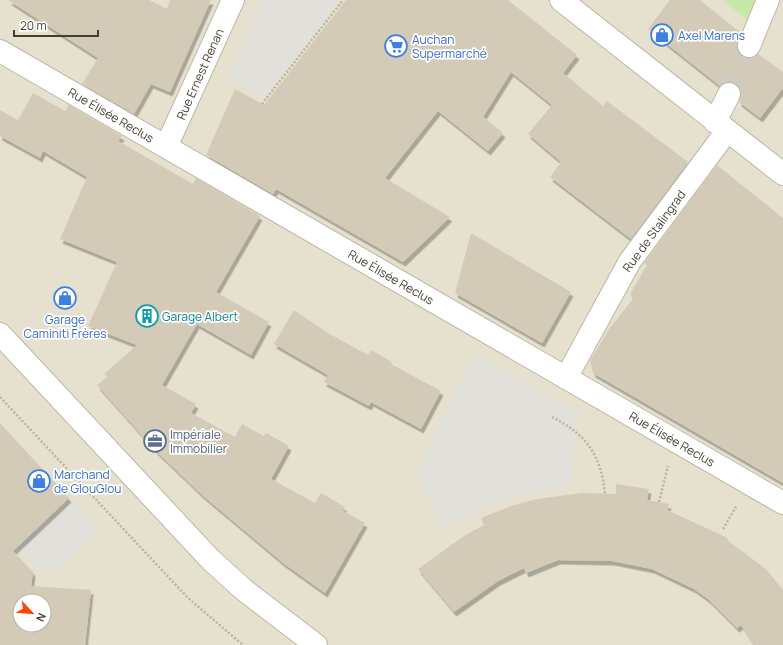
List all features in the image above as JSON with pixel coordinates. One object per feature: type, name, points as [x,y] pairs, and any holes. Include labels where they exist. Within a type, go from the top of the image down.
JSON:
[{"type":"street","name":"Rue Ernest Renan","points":[[166,148],[233,0]]},
{"type":"street","points":[[561,0],[721,127],[783,174]]},
{"type":"street","points":[[749,46],[768,0]]},
{"type":"street","name":"Rue Élisée Reclus","points":[[0,51],[783,503]]},
{"type":"street","name":"Rue de Stalingrad","points":[[566,378],[630,261],[721,127],[729,94]]},
{"type":"street","points":[[0,334],[210,560],[244,590],[316,645]]},
{"type":"path","points":[[262,104],[343,0]]},
{"type":"path","points":[[0,397],[188,598],[243,645]]},
{"type":"path","points":[[552,417],[567,425],[584,438],[597,456],[603,476],[605,494]]},
{"type":"path","points":[[659,502],[674,440]]},
{"type":"shaded area","points":[[0,0],[783,0],[783,645],[0,645]]},
{"type":"shaded area","points":[[262,0],[341,0],[265,99],[228,79]]},
{"type":"shaded area","points":[[475,355],[578,412],[570,485],[505,499],[440,529],[418,471]]},
{"type":"shaded area","points":[[74,502],[97,532],[69,560],[55,569],[39,569],[16,548]]},
{"type":"green space","points":[[723,0],[757,0],[748,21]]},
{"type":"building","points":[[8,0],[149,0],[167,9],[170,0],[211,0],[170,92],[151,84],[134,114],[82,84],[98,58]]},
{"type":"building","points":[[346,0],[508,0],[577,55],[563,73],[603,106],[607,101],[688,162],[631,239],[550,177],[561,162],[528,134],[552,105],[511,72],[483,117],[503,133],[488,151],[438,111],[385,178],[450,217],[403,262],[276,189],[273,194],[206,155],[235,89],[264,105]]},
{"type":"building","points":[[670,0],[700,0],[741,33],[737,47],[739,54],[750,58],[758,54],[783,72],[783,88],[760,118],[739,102],[741,93],[740,87],[735,83],[728,82],[720,86],[648,29]]},
{"type":"building","points":[[33,93],[65,111],[69,105],[122,136],[118,141],[193,184],[196,178],[260,216],[216,292],[269,322],[251,355],[197,324],[162,385],[196,404],[191,413],[235,437],[242,424],[264,436],[266,433],[289,446],[271,479],[315,503],[321,493],[345,507],[342,510],[365,523],[325,593],[283,563],[202,495],[156,451],[97,385],[107,377],[104,374],[137,345],[88,326],[117,262],[60,239],[87,177],[43,151],[40,158],[0,136],[0,110],[18,120]]},
{"type":"building","points":[[717,165],[783,218],[783,483],[593,373],[590,361],[609,329],[632,300],[631,292],[647,265],[644,263]]},
{"type":"building","points":[[471,233],[571,292],[542,343],[455,293]]},
{"type":"building","points":[[294,310],[328,333],[368,355],[371,350],[392,362],[391,364],[441,391],[421,429],[371,402],[369,406],[324,382],[328,375],[274,344]]},
{"type":"building","points":[[0,423],[69,498],[13,551],[33,572],[31,586],[91,590],[85,645],[0,645]]},
{"type":"building","points":[[616,484],[649,489],[647,500],[669,504],[667,510],[728,538],[727,540],[766,569],[783,590],[783,645],[754,645],[741,625],[737,628],[708,599],[694,589],[652,569],[612,561],[558,560],[526,573],[524,568],[498,581],[454,612],[418,569],[464,536],[484,525],[481,518],[514,505],[537,499],[582,493],[616,494]]},
{"type":"tunnel","points":[[729,94],[749,46]]},
{"type":"place","name":"Axel Marens","points":[[662,35]]},
{"type":"place","name":"Auchan Supermarché","points":[[396,46]]},
{"type":"place","name":"Garage Caminiti Frères","points":[[65,298]]},
{"type":"place","name":"Garage Albert","points":[[147,316]]},
{"type":"place","name":"Impériale Immobilier","points":[[155,441]]},
{"type":"place","name":"Marchand de GlouGlou","points":[[39,481]]}]
